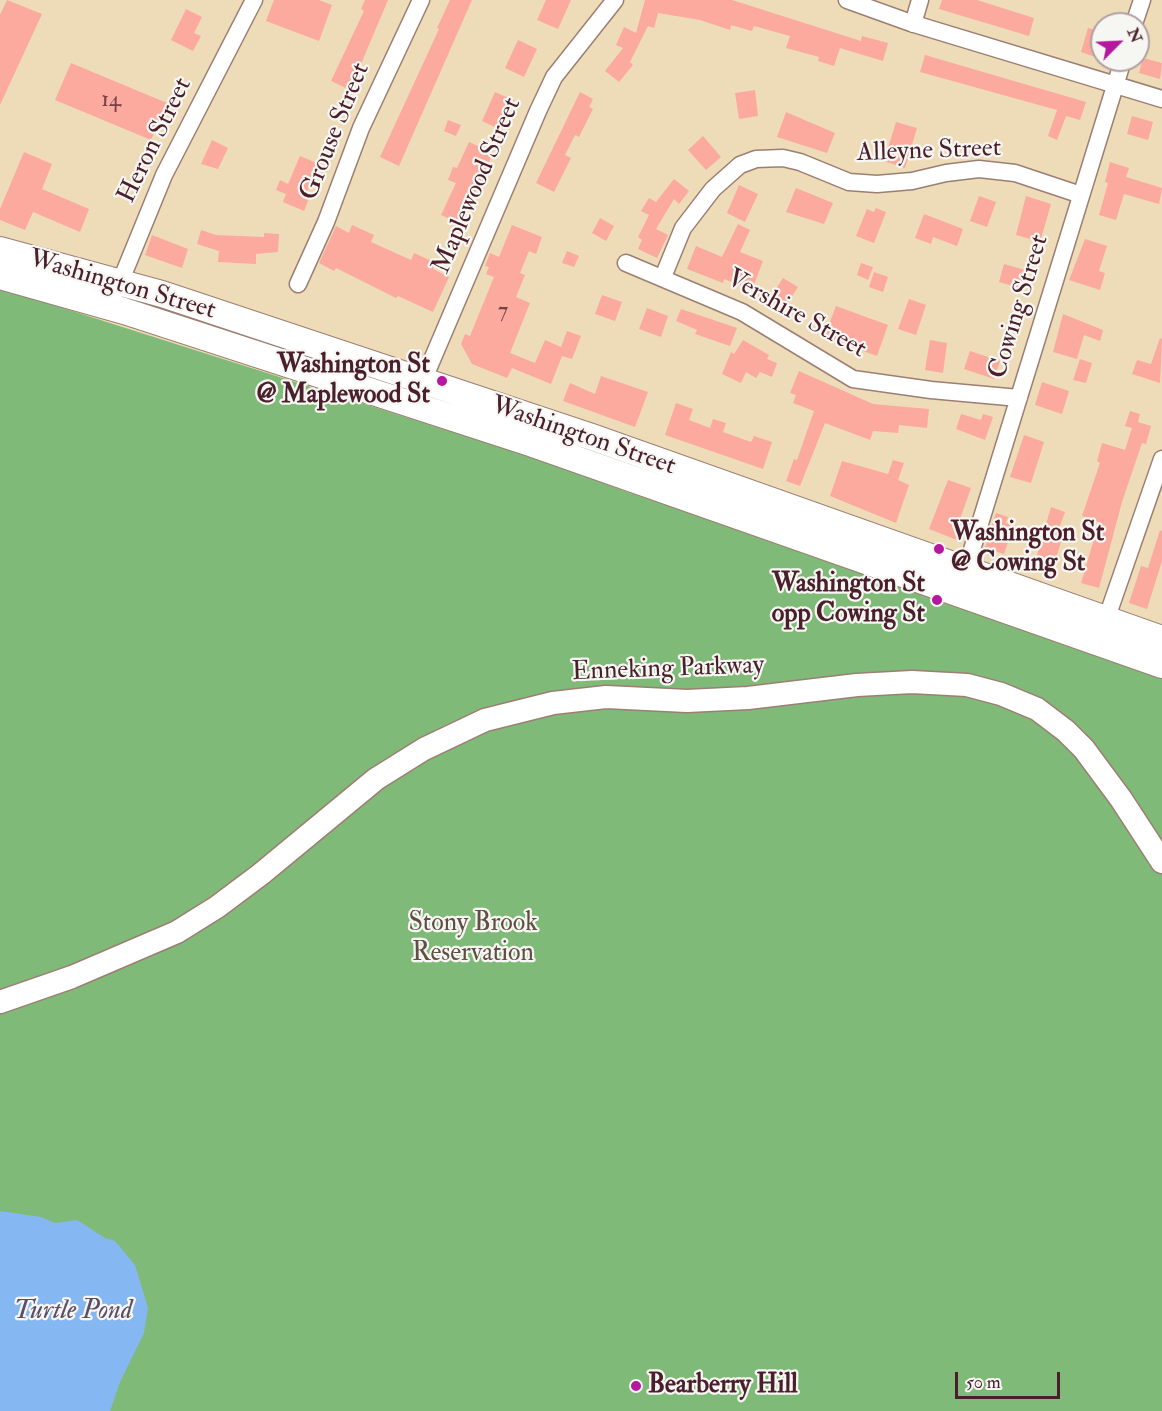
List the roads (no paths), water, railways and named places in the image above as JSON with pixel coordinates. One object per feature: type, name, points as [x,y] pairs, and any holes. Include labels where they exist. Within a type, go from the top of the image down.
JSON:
[{"type":"main road","name":"Washington Street","points":[[0,250],[120,282],[363,361],[418,394],[533,444],[1162,665]]},
{"type":"main road","name":"Washington Street","points":[[0,276],[418,394],[592,437],[1162,639]]},
{"type":"main road","name":"Enneking Parkway","points":[[0,1002],[72,977],[177,932],[217,907],[261,874],[376,779],[424,749],[485,720],[553,703],[606,697],[687,701],[728,699],[857,685],[912,682],[967,685],[1001,694],[1037,709],[1066,730],[1084,749],[1121,799],[1162,862]]},
{"type":"street","name":"Heron Street","points":[[110,307],[164,175],[254,0]]},
{"type":"street","name":"Grouse Street","points":[[298,284],[326,222],[361,128],[421,0]]},
{"type":"street","name":"Maplewood Street","points":[[418,394],[550,86],[578,45],[615,0]]},
{"type":"street","points":[[847,0],[913,24],[1162,99]]},
{"type":"street","points":[[913,24],[920,0]]},
{"type":"street","name":"Cowing Street","points":[[966,569],[1119,72]]},
{"type":"street","name":"Alleyne Street","points":[[663,277],[684,228],[713,189],[740,165],[756,159],[783,158],[800,162],[849,182],[877,184],[912,182],[946,173],[979,169],[1015,173],[1081,195]]},
{"type":"street","name":"Vershire Street","points":[[626,263],[742,312],[853,380],[1019,398]]},
{"type":"street","points":[[1106,620],[1162,460]]},
{"type":"water","name":"Turtle Pond","points":[[0,1211],[41,1217],[55,1223],[77,1220],[105,1238],[115,1241],[135,1265],[148,1308],[144,1333],[120,1382],[110,1411],[0,1411]]},
{"type":"place","name":"Washington St @ Maplewood St","points":[[442,381]]},
{"type":"place","name":"Washington St @ Cowing St","points":[[939,549]]},
{"type":"place","name":"Washington St opp Cowing St","points":[[937,600]]},
{"type":"place","name":"Bearberry Hill","points":[[636,1386]]},
{"type":"park label","name":"Stony Brook Reservation","points":[[473,939]]}]
